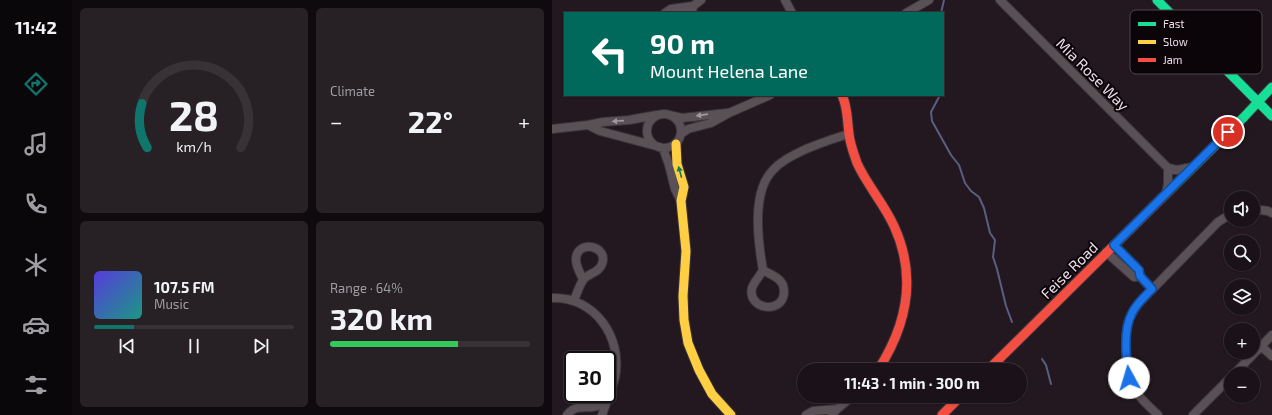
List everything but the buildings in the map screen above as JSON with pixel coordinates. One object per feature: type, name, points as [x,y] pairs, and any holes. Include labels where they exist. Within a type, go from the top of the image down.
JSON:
[{"type":"street","points":[[666,12],[671,9],[693,10],[701,0]]},
{"type":"street","points":[[785,0],[791,12]]},
{"type":"street","points":[[908,12],[929,0]]},
{"type":"street","name":"Mia Rose Way","points":[[1000,0],[1168,168]]},
{"type":"street","points":[[1157,0],[1167,10]]},
{"type":"street","points":[[1230,74],[1272,116]]},
{"type":"street","name":"Feise Road","points":[[995,363],[1272,87]]},
{"type":"street","points":[[588,125],[600,131],[662,148],[670,147],[676,144],[682,134],[688,129],[711,123],[729,113],[768,96]]},
{"type":"street","points":[[842,96],[847,105],[850,134],[855,156],[862,173],[894,227],[905,260],[908,286],[905,309],[898,334],[883,363]]},
{"type":"street","points":[[552,129],[629,120],[666,113],[682,118],[729,113]]},
{"type":"street","points":[[656,115],[649,122],[647,132],[651,142],[662,148],[669,165],[675,189],[681,201]]},
{"type":"street","points":[[674,116],[681,125],[682,134]]},
{"type":"street","points":[[763,270],[777,278],[783,286],[783,297],[777,305],[772,308],[766,308],[757,304],[752,294],[754,284],[763,270],[758,218],[761,193],[767,177],[772,170],[787,158],[832,138],[850,134]]},
{"type":"street","points":[[676,144],[677,164],[684,187],[681,201],[686,251],[683,296],[684,320],[688,343],[699,370],[712,394],[730,415]]},
{"type":"street","points":[[1166,193],[1168,168],[1177,170],[1192,167]]},
{"type":"street","points":[[1260,210],[1272,213]]},
{"type":"street","points":[[1158,415],[1134,390],[1129,378],[1127,368],[1126,334],[1128,322],[1138,304],[1218,222],[1224,218]]},
{"type":"street","points":[[1114,245],[1139,270],[1140,276],[1152,289]]},
{"type":"street","points":[[1106,252],[1134,276],[1140,276]]},
{"type":"street","points":[[574,300],[583,280]]},
{"type":"street","points":[[552,298],[566,298],[574,300],[590,309],[608,328],[614,341],[616,351]]},
{"type":"street","points":[[1241,367],[1272,336]]},
{"type":"street","points":[[1261,346],[1272,356]]},
{"type":"street","points":[[1193,415],[1224,384]]},
{"type":"street","points":[[567,415],[570,411],[577,407],[593,407],[606,403]]},
{"type":"street","points":[[602,415],[606,403]]},
{"type":"street","points":[[806,415],[814,410],[835,412],[845,403]]},
{"type":"street","points":[[942,415],[954,403]]},
{"type":"waterway","points":[[941,12],[944,0]]},
{"type":"waterway","points":[[939,96],[931,112],[932,121],[951,155],[959,165],[965,183],[971,191],[979,197],[984,208],[990,233],[995,240],[993,257],[1006,306],[1012,322]]},
{"type":"waterway","points":[[1042,359],[1046,365],[1051,384]]},
{"type":"traffic: fast","points":[[1157,0],[1167,10]]},
{"type":"traffic: fast","points":[[1230,74],[1272,116]]},
{"type":"traffic: fast","points":[[1173,187],[1244,117],[1272,87]]},
{"type":"traffic: slow","points":[[676,144],[677,164],[684,187],[681,201],[686,251],[683,296],[684,320],[688,343],[699,370],[712,394],[731,415]]},
{"type":"traffic: jam","points":[[842,96],[846,109],[850,141],[857,163],[894,226],[901,245],[905,263],[907,282],[906,300],[902,318],[896,336],[882,363]]},
{"type":"traffic: jam","points":[[995,363],[1173,187]]},
{"type":"traffic: jam","points":[[942,415],[954,403]]},
{"type":"route","points":[[1129,378],[1127,368],[1126,334],[1128,322],[1138,304],[1152,289],[1140,276],[1139,270],[1114,245],[1228,132]]}]
